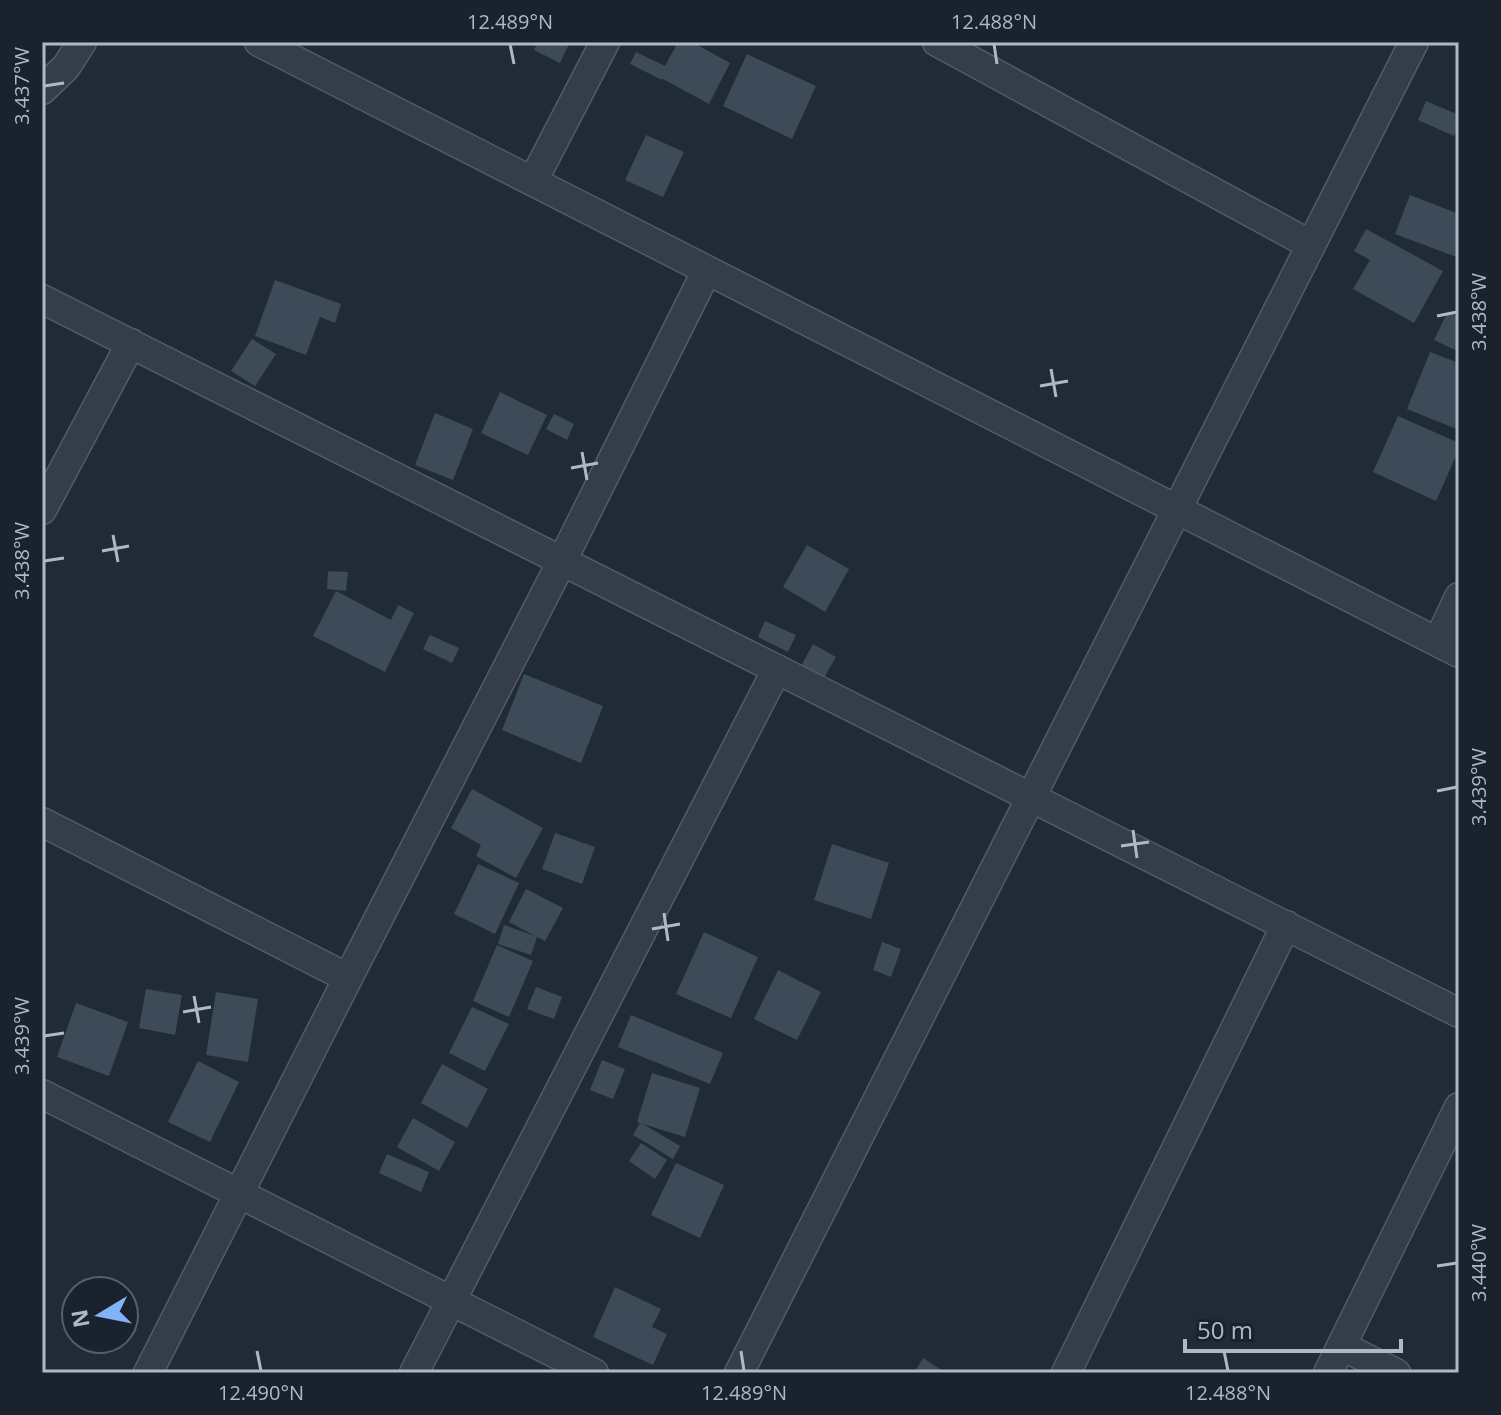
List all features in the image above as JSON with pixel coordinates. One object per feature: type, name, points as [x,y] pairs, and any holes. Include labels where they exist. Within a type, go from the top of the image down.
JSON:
[{"type":"street","points":[[42,90],[66,67],[82,42]]},
{"type":"street","points":[[259,42],[1448,647],[1459,597]]},
{"type":"street","points":[[533,181],[605,42]]},
{"type":"street","points":[[937,42],[1311,245]]},
{"type":"street","points":[[739,1373],[1413,42]]},
{"type":"street","points":[[148,1373],[707,270]]},
{"type":"street","points":[[42,299],[1459,1013]]},
{"type":"street","points":[[42,510],[131,343]]},
{"type":"street","points":[[414,1373],[777,669]]},
{"type":"street","points":[[42,822],[348,978]]},
{"type":"street","points":[[1066,1373],[1286,925]]},
{"type":"street","points":[[42,1094],[594,1373]]},
{"type":"street","points":[[1328,1373],[1459,1107]]},
{"type":"street","points":[[1342,1346],[1396,1373]]},
{"type":"building","points":[[538,42],[570,42],[560,63],[534,50]]},
{"type":"building","points":[[678,42],[692,42],[730,63],[709,104],[630,64],[636,52],[665,66]]},
{"type":"building","points":[[747,54],[816,86],[792,139],[723,106]]},
{"type":"building","points":[[1426,101],[1459,115],[1454,136],[1418,120]]},
{"type":"building","points":[[646,135],[684,152],[663,197],[625,180]]},
{"type":"building","points":[[1410,195],[1459,214],[1459,258],[1395,234]]},
{"type":"building","points":[[1366,229],[1443,271],[1414,323],[1353,289],[1370,260],[1354,251]]},
{"type":"building","points":[[275,280],[341,304],[335,323],[320,317],[306,355],[255,336]]},
{"type":"building","points":[[1448,311],[1459,317],[1459,352],[1434,340]]},
{"type":"building","points":[[252,339],[276,354],[255,386],[231,371]]},
{"type":"building","points":[[1430,352],[1459,363],[1459,430],[1407,409]]},
{"type":"building","points":[[500,392],[547,415],[528,455],[481,433]]},
{"type":"building","points":[[435,413],[473,429],[453,480],[415,465]]},
{"type":"building","points":[[554,414],[574,424],[567,440],[546,429]]},
{"type":"building","points":[[1398,416],[1459,443],[1436,501],[1373,472]]},
{"type":"building","points":[[807,545],[849,569],[825,612],[783,587]]},
{"type":"building","points":[[328,571],[348,572],[346,591],[327,589]]},
{"type":"building","points":[[336,591],[391,620],[398,605],[414,613],[385,672],[313,636]]},
{"type":"building","points":[[765,621],[796,635],[788,652],[758,637]]},
{"type":"building","points":[[430,635],[459,648],[452,663],[423,649]]},
{"type":"building","points":[[813,644],[836,657],[823,680],[800,668]]},
{"type":"building","points":[[524,674],[603,706],[581,763],[502,730]]},
{"type":"building","points":[[472,789],[543,828],[516,878],[476,856],[481,845],[451,828]]},
{"type":"building","points":[[555,833],[595,847],[582,884],[542,869]]},
{"type":"building","points":[[832,844],[889,863],[871,919],[814,900]]},
{"type":"building","points":[[478,864],[519,883],[495,934],[454,914]]},
{"type":"building","points":[[526,889],[563,908],[545,941],[537,937],[531,955],[498,944],[504,925],[535,936],[509,922]]},
{"type":"building","points":[[704,932],[758,957],[731,1018],[676,994]]},
{"type":"building","points":[[882,942],[901,949],[891,977],[873,970]]},
{"type":"building","points":[[497,945],[533,961],[509,1017],[473,1001]]},
{"type":"building","points":[[778,970],[821,992],[797,1040],[754,1019]]},
{"type":"building","points":[[536,987],[562,997],[554,1019],[527,1009]]},
{"type":"building","points":[[146,989],[182,995],[175,1035],[139,1028]]},
{"type":"building","points":[[216,992],[258,999],[248,1062],[206,1055]]},
{"type":"building","points":[[76,1003],[128,1022],[109,1076],[57,1057]]},
{"type":"building","points":[[472,1007],[509,1024],[485,1071],[449,1053]]},
{"type":"building","points":[[631,1015],[723,1053],[710,1084],[618,1047]]},
{"type":"building","points":[[602,1060],[625,1069],[613,1099],[590,1090]]},
{"type":"building","points":[[198,1061],[239,1082],[210,1142],[168,1122]]},
{"type":"building","points":[[442,1064],[488,1089],[467,1128],[421,1103]]},
{"type":"building","points":[[652,1073],[700,1088],[685,1137],[643,1124],[680,1146],[673,1159],[633,1135],[640,1123],[637,1122]]},
{"type":"building","points":[[413,1118],[455,1142],[439,1171],[397,1147]]},
{"type":"building","points":[[641,1143],[667,1160],[655,1179],[629,1161]]},
{"type":"building","points":[[387,1154],[429,1172],[421,1192],[379,1173]]},
{"type":"building","points":[[676,1163],[724,1185],[700,1238],[651,1215]]},
{"type":"building","points":[[615,1287],[661,1309],[652,1327],[667,1334],[653,1365],[593,1337]]},
{"type":"building","points":[[923,1358],[946,1373],[914,1373]]}]
